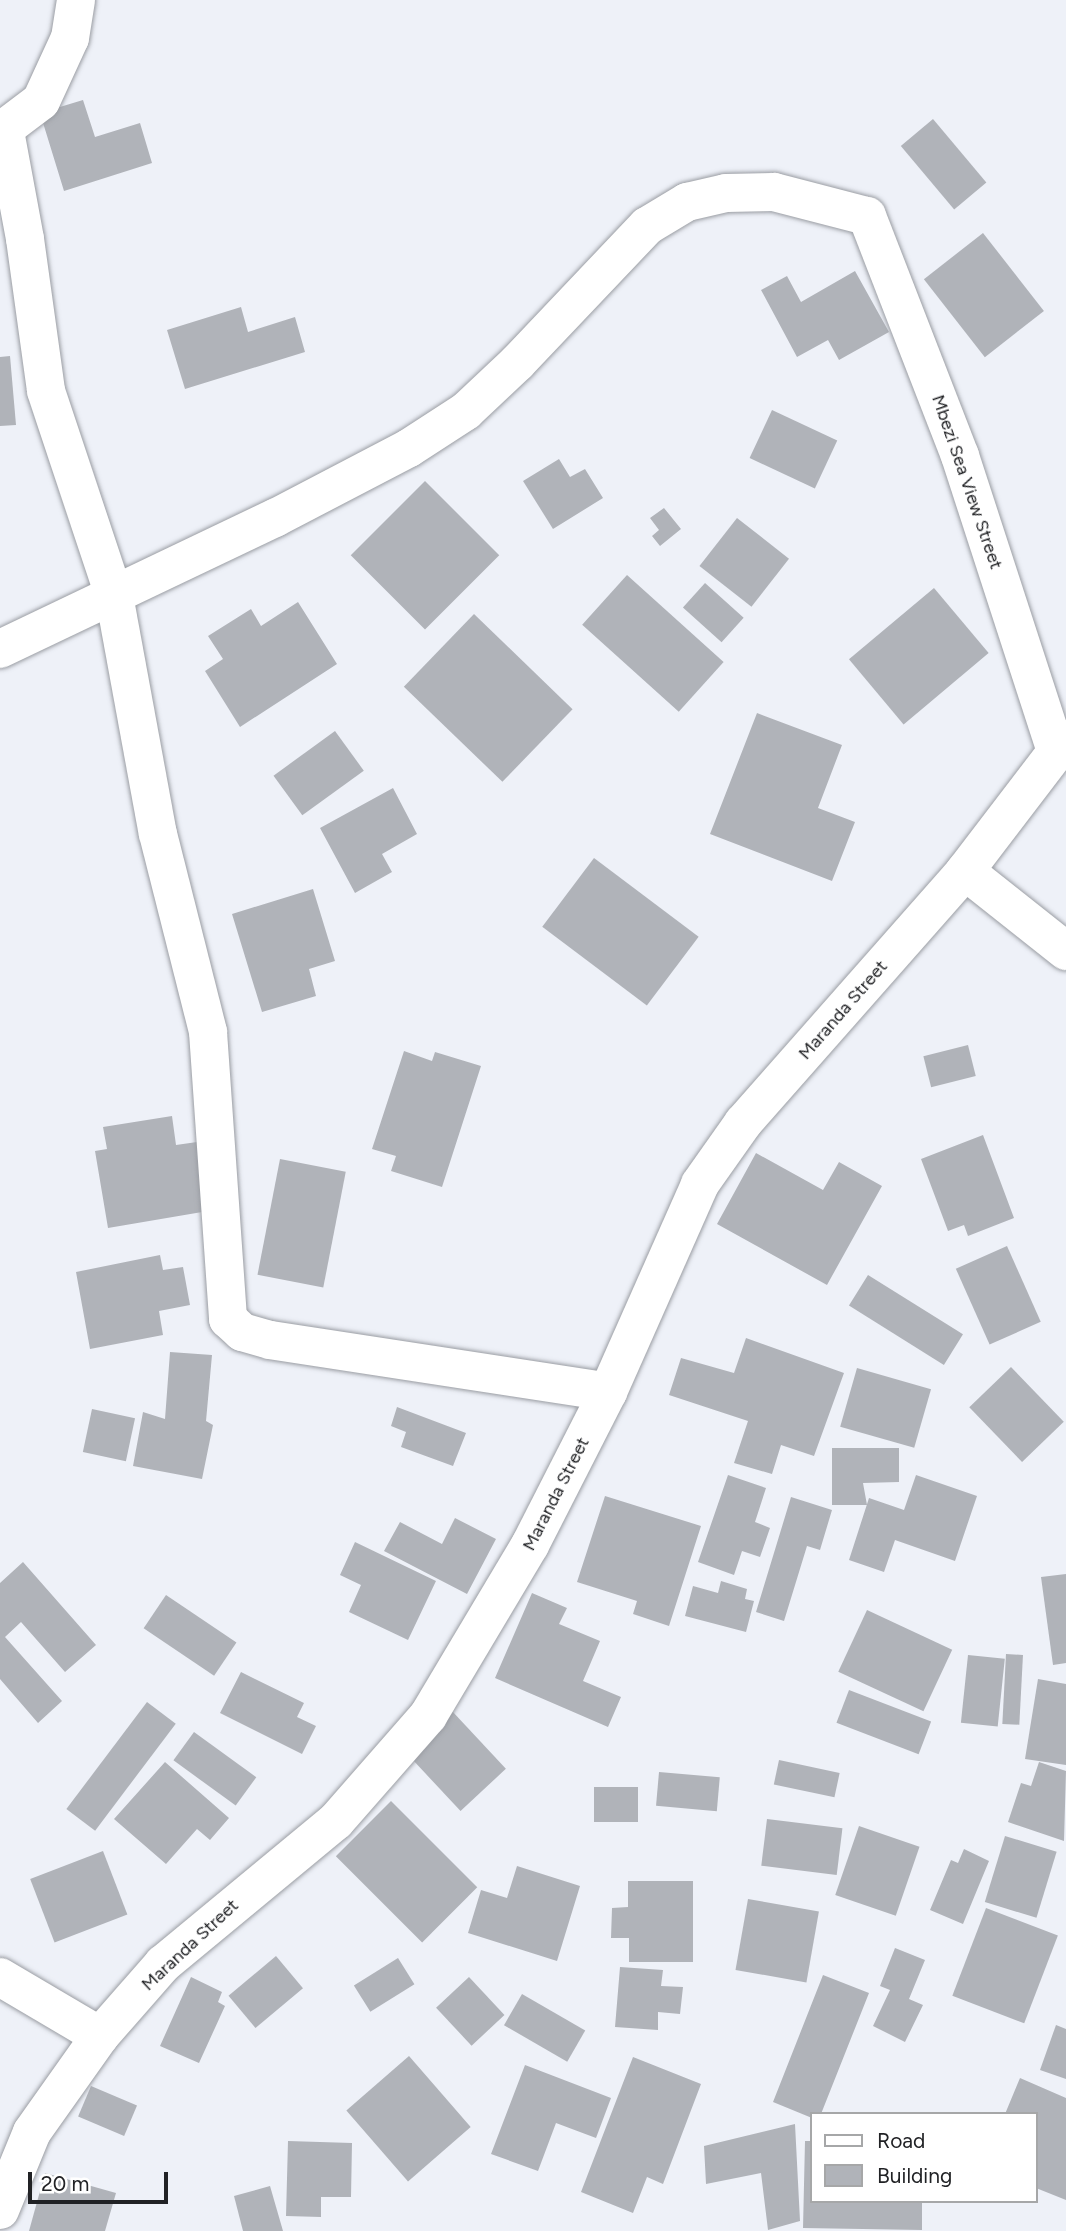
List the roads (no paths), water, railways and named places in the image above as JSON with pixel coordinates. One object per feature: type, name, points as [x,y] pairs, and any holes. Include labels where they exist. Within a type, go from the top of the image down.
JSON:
[{"type":"street","points":[[75,0],[59,69],[41,101],[2,131],[25,239],[46,391],[114,594],[158,834],[208,1032],[228,1319],[242,1332],[270,1340],[608,1392]]},
{"type":"street","name":"Mbezi Sea View Street","points":[[114,594],[352,478],[466,411],[517,363],[647,226],[687,202],[726,193],[774,192],[814,198],[867,216],[960,456],[1061,746]]},
{"type":"street","points":[[0,649],[114,594]]},
{"type":"street","name":"Maranda Street","points":[[0,2210],[32,2132],[100,2036],[163,1964],[336,1821],[428,1716],[530,1545],[608,1392],[700,1184],[743,1123],[965,871],[1061,746]]},
{"type":"street","points":[[965,871],[1066,951]]},
{"type":"street","points":[[0,1977],[100,2036]]}]
